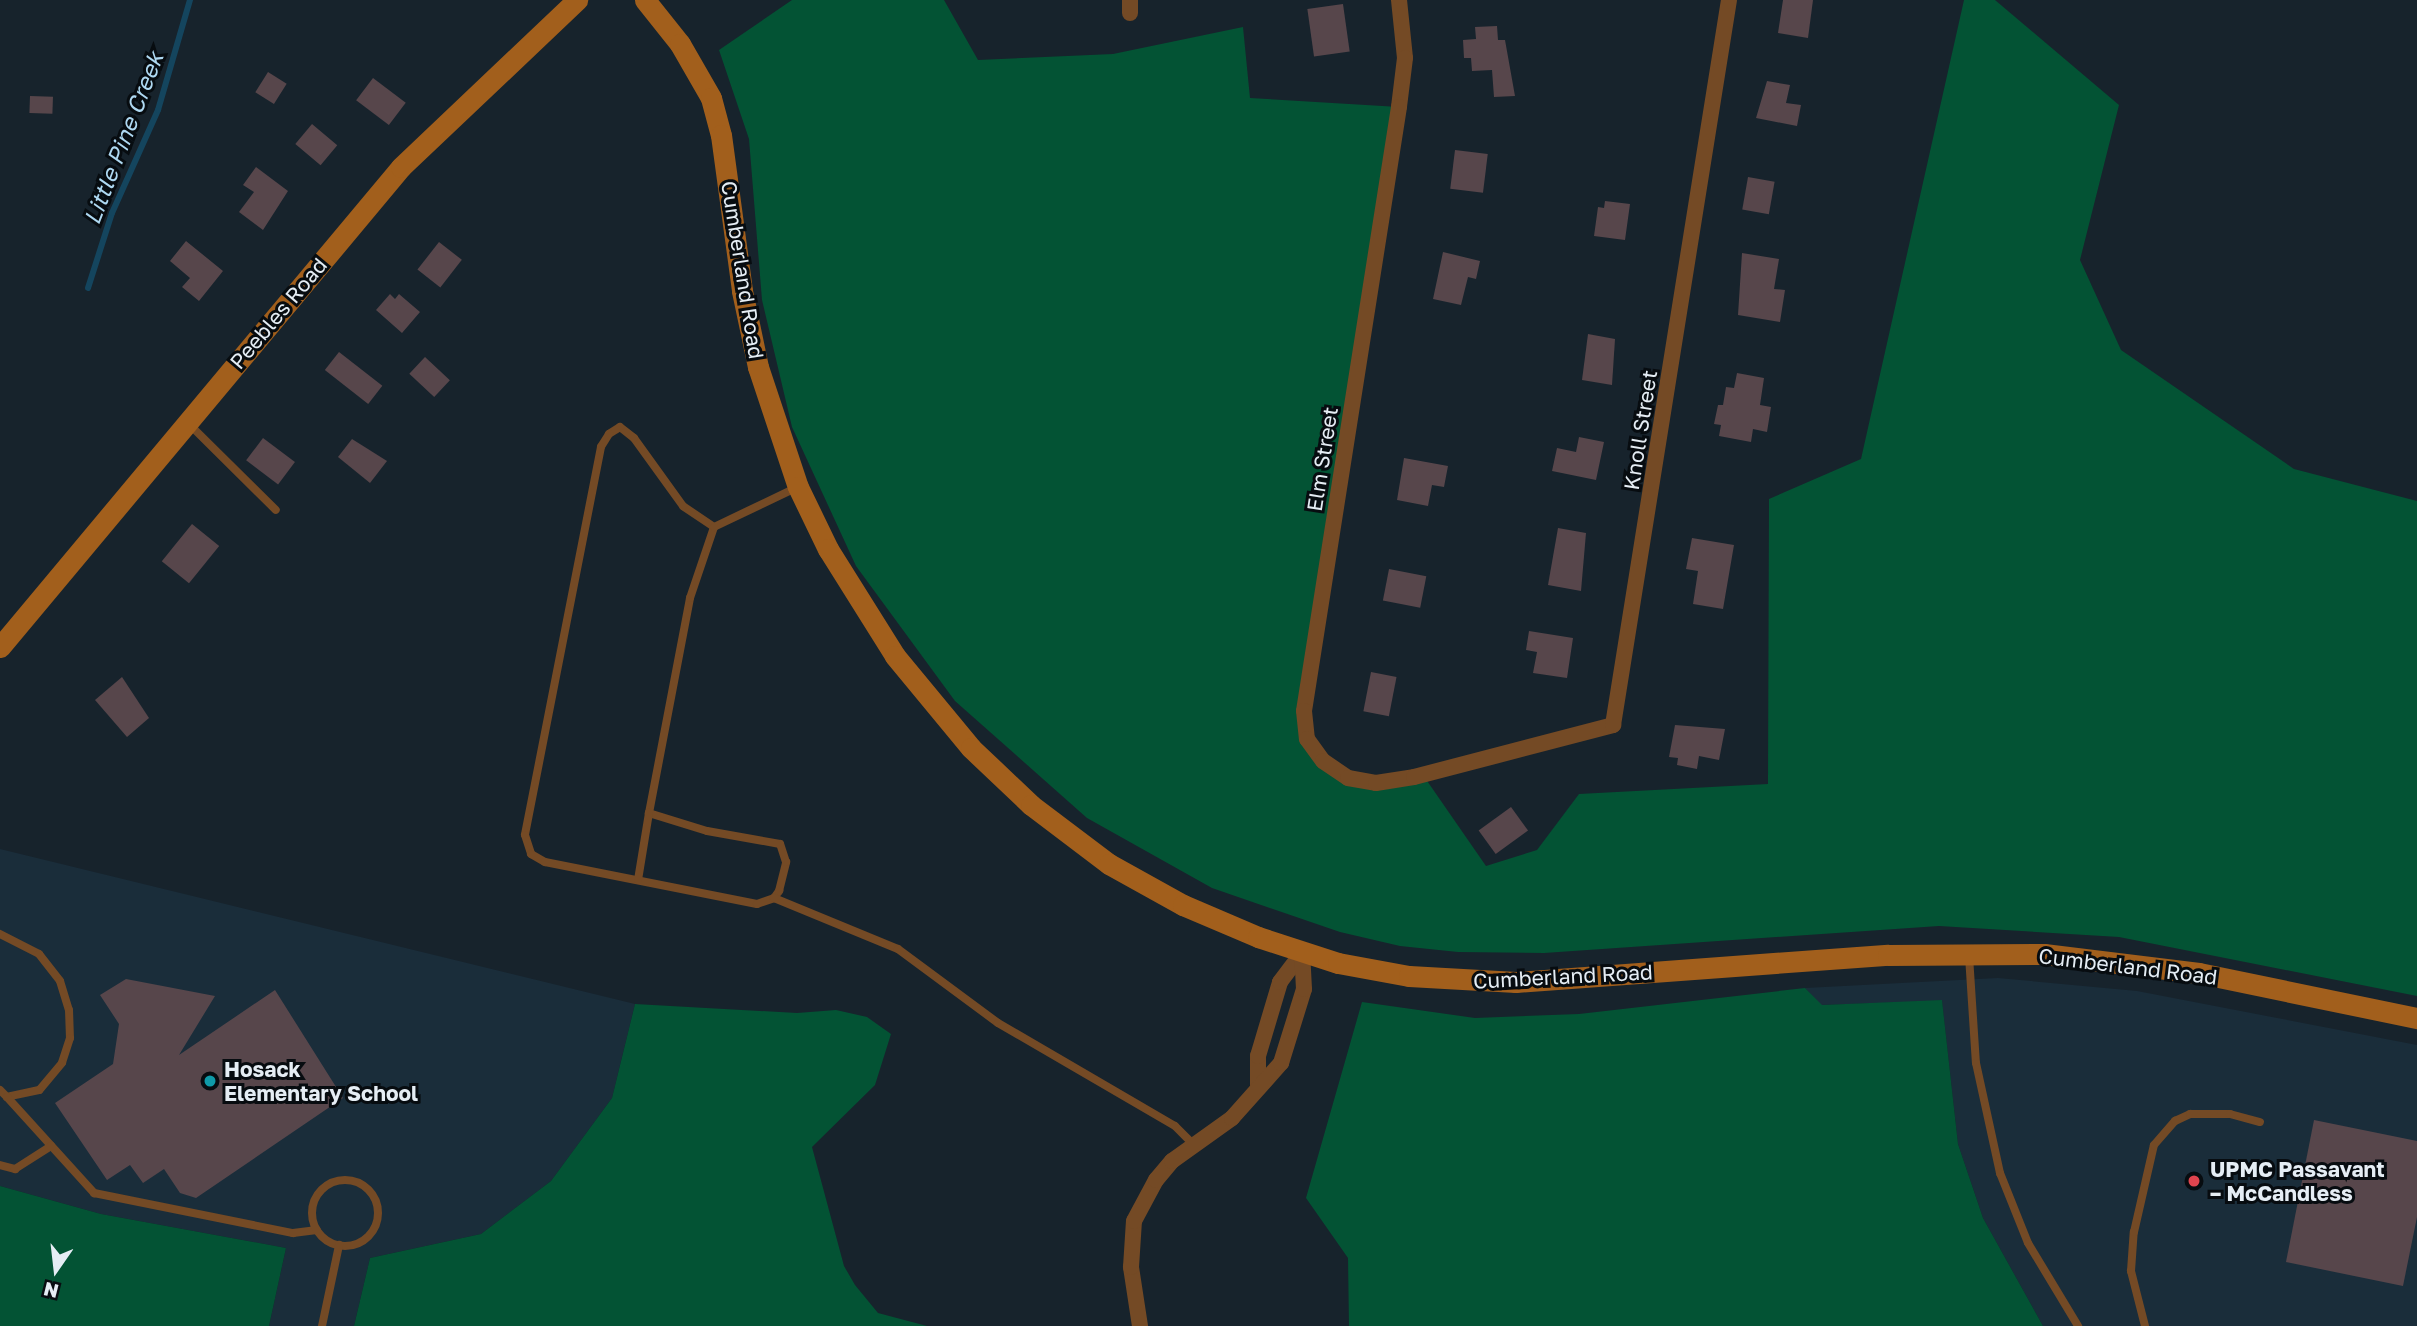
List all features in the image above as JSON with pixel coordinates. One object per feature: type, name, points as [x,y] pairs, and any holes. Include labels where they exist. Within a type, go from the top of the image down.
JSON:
[{"type":"street","name":"Peebles Road","points":[[0,646],[401,167],[577,0]]},
{"type":"street","name":"Cumberland Road","points":[[645,0],[680,44],[710,98],[721,135],[758,367],[798,487],[859,605],[895,656],[971,748],[1031,805],[1074,841],[1173,900],[1302,953],[1409,976],[1516,982],[1969,952],[2044,954],[2147,964],[2417,1018]]},
{"type":"street","name":"Elm Street","points":[[1399,0],[1405,58],[1399,107],[1304,711],[1307,739],[1314,750],[1348,778],[1395,782],[1476,761]]},
{"type":"street","name":"Knoll Street","points":[[1476,761],[1613,725],[1729,0]]},
{"type":"street","points":[[1258,1085],[1258,1056],[1280,982],[1302,953]]},
{"type":"street","points":[[1140,1326],[1131,1267],[1134,1222],[1156,1180],[1194,1144],[1233,1118],[1258,1085],[1281,1063],[1304,989],[1302,953]]},
{"type":"lane","points":[[187,422],[276,510]]},
{"type":"lane","points":[[714,527],[683,506],[634,438],[620,427],[609,434],[601,447],[525,835],[531,853],[545,862],[757,904],[774,898],[898,949],[998,1023],[1175,1126],[1194,1144]]},
{"type":"lane","points":[[638,880],[690,598],[714,527],[798,487]]},
{"type":"lane","points":[[649,813],[707,831],[780,844],[786,862],[774,898]]},
{"type":"lane","points":[[0,934],[39,954],[60,981],[69,1010],[70,1038],[52,1079],[39,1090],[7,1097]]},
{"type":"lane","points":[[1969,952],[1976,1063],[2000,1173],[2028,1242],[2078,1326]]},
{"type":"lane","points":[[0,1090],[94,1193],[113,1200],[293,1233],[317,1230],[339,1245],[366,1238],[378,1219],[374,1198],[359,1183],[339,1180],[321,1191],[312,1209],[317,1230]]},
{"type":"lane","points":[[2145,1326],[2131,1271],[2134,1232],[2154,1145],[2175,1121],[2190,1114],[2230,1114],[2260,1122]]},
{"type":"lane","points":[[0,1165],[15,1169],[51,1146]]},
{"type":"lane","points":[[322,1326],[339,1245]]},
{"type":"shaded area","points":[[0,849],[635,1004],[612,1098],[551,1181],[481,1234],[370,1258],[354,1326],[269,1326],[286,1248],[101,1214],[0,1186]]},
{"type":"shaded area","name":"UPMC Passavant – McCandless","points":[[1998,978],[2137,991],[2417,1045],[2417,1326],[2043,1326],[1983,1218],[1958,1144],[1942,1001],[1821,1005],[1805,988]]},
{"type":"green space","points":[[792,0],[944,0],[978,60],[1113,54],[1243,27],[1250,98],[1399,107],[1307,739],[1348,777],[1423,775],[1486,866],[1537,850],[1579,794],[1768,784],[1769,499],[1861,459],[1964,0],[1995,0],[2119,105],[2080,260],[2121,350],[2294,469],[2417,501],[2417,996],[2119,937],[1939,926],[1544,953],[1458,952],[1400,946],[1340,932],[1212,888],[1087,818],[955,701],[856,566],[792,427],[762,300],[749,139],[719,50]]},
{"type":"green space","points":[[1805,988],[1822,1005],[1942,1000],[1958,1144],[1983,1218],[2043,1326],[1349,1326],[1348,1258],[1306,1198],[1362,1002],[1475,1018],[1579,1014]]},
{"type":"green space","points":[[635,1004],[797,1013],[836,1010],[867,1017],[891,1034],[875,1085],[812,1147],[844,1266],[855,1285],[878,1313],[927,1326],[354,1326],[370,1258],[481,1234],[551,1181],[612,1098]]},
{"type":"green space","points":[[0,1186],[101,1214],[286,1248],[269,1326],[0,1326]]},
{"type":"building","points":[[1783,0],[1813,0],[1808,38],[1778,33]]},
{"type":"building","points":[[1343,4],[1350,52],[1314,57],[1307,9]]},
{"type":"building","points":[[1497,26],[1498,40],[1505,40],[1515,96],[1494,97],[1492,70],[1472,71],[1471,58],[1464,58],[1463,40],[1476,39],[1475,27]]},
{"type":"building","points":[[268,72],[287,84],[274,104],[255,92]]},
{"type":"building","points":[[373,78],[406,103],[389,125],[356,100]]},
{"type":"building","points":[[1767,81],[1790,85],[1786,103],[1801,105],[1797,126],[1756,118]]},
{"type":"building","points":[[30,96],[53,97],[52,114],[29,113]]},
{"type":"building","points":[[312,124],[337,145],[321,165],[295,144]]},
{"type":"building","points":[[1455,150],[1488,154],[1483,193],[1450,189]]},
{"type":"building","points":[[256,167],[288,191],[263,230],[239,212],[254,192],[243,185]]},
{"type":"building","points":[[1748,177],[1775,182],[1769,214],[1742,209]]},
{"type":"building","points":[[1605,201],[1630,204],[1625,240],[1594,236],[1598,207],[1604,208]]},
{"type":"building","points":[[186,241],[223,271],[199,301],[182,287],[190,278],[170,261]]},
{"type":"building","points":[[439,242],[462,260],[440,287],[417,270]]},
{"type":"building","points":[[1443,252],[1480,261],[1476,279],[1468,277],[1461,305],[1433,299]]},
{"type":"building","points":[[1742,253],[1779,259],[1774,289],[1785,290],[1780,322],[1738,315]]},
{"type":"building","points":[[390,294],[395,299],[399,294],[420,312],[402,333],[376,310]]},
{"type":"building","points":[[1588,334],[1615,339],[1612,385],[1582,380]]},
{"type":"building","points":[[339,352],[382,386],[368,404],[325,370]]},
{"type":"building","points":[[425,357],[450,380],[434,397],[409,374]]},
{"type":"building","points":[[1737,373],[1764,378],[1760,405],[1771,407],[1767,432],[1753,429],[1751,442],[1719,436],[1721,425],[1714,424],[1718,405],[1723,405],[1726,387],[1734,388]]},
{"type":"building","points":[[1579,437],[1604,442],[1596,480],[1552,471],[1557,448],[1576,452]]},
{"type":"building","points":[[263,438],[295,462],[278,484],[246,460]]},
{"type":"building","points":[[352,439],[387,461],[370,483],[338,457]]},
{"type":"building","points":[[1404,458],[1448,466],[1444,487],[1432,485],[1428,506],[1397,500]]},
{"type":"building","points":[[192,524],[219,546],[189,583],[162,561]]},
{"type":"building","points":[[1558,528],[1586,533],[1581,591],[1548,585]]},
{"type":"building","points":[[1692,538],[1734,545],[1723,609],[1693,604],[1698,571],[1686,569]]},
{"type":"building","points":[[1389,569],[1426,576],[1420,608],[1383,600]]},
{"type":"building","points":[[1529,631],[1573,638],[1567,678],[1533,673],[1537,652],[1526,650]]},
{"type":"building","points":[[1371,672],[1397,677],[1389,716],[1363,711]]},
{"type":"building","points":[[122,677],[149,718],[127,737],[95,700]]},
{"type":"building","points":[[1675,725],[1725,729],[1719,760],[1699,756],[1697,769],[1677,765],[1678,758],[1669,757]]},
{"type":"building","points":[[1511,807],[1528,830],[1496,854],[1479,831]]},
{"type":"building","name":"Hosack Elementary School","points":[[126,979],[215,996],[179,1055],[275,990],[343,1098],[196,1198],[180,1193],[164,1169],[143,1183],[130,1165],[107,1180],[55,1103],[113,1064],[119,1024],[100,995]]},
{"type":"building","points":[[2314,1120],[2417,1141],[2417,1217],[2403,1286],[2286,1262]]},
{"type":"waterway","name":"Little Pine Creek","points":[[88,288],[112,213],[158,110],[190,0]]},
{"type":"place","name":"Hosack Elementary School","points":[[210,1081]]},
{"type":"place","name":"UPMC Passavant – McCandless","points":[[2194,1181]]}]
